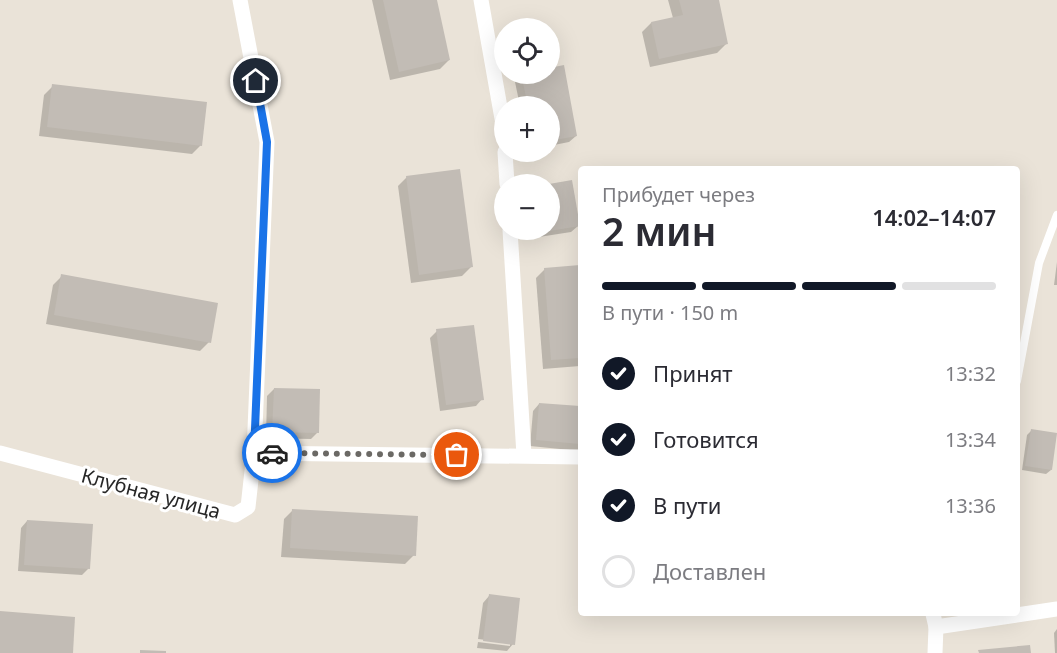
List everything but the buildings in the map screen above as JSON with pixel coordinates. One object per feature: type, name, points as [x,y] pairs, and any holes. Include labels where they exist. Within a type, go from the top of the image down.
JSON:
[{"type":"street","name":"Клубная улица","points":[[0,453],[235,515],[248,507],[254,453],[267,142],[240,0]]},
{"type":"street","points":[[481,0],[498,96]]},
{"type":"street","points":[[511,240],[524,455]]},
{"type":"street","points":[[254,453],[578,457]]},
{"type":"street","points":[[1020,612],[1057,609]]},
{"type":"street","points":[[935,653],[935,620],[979,616]]},
{"type":"lane","points":[[1020,365],[1039,263],[1057,215]]},
{"type":"way so far","points":[[272,453],[457,455]]},
{"type":"route","points":[[256,81],[267,142],[254,453],[272,453]]}]
